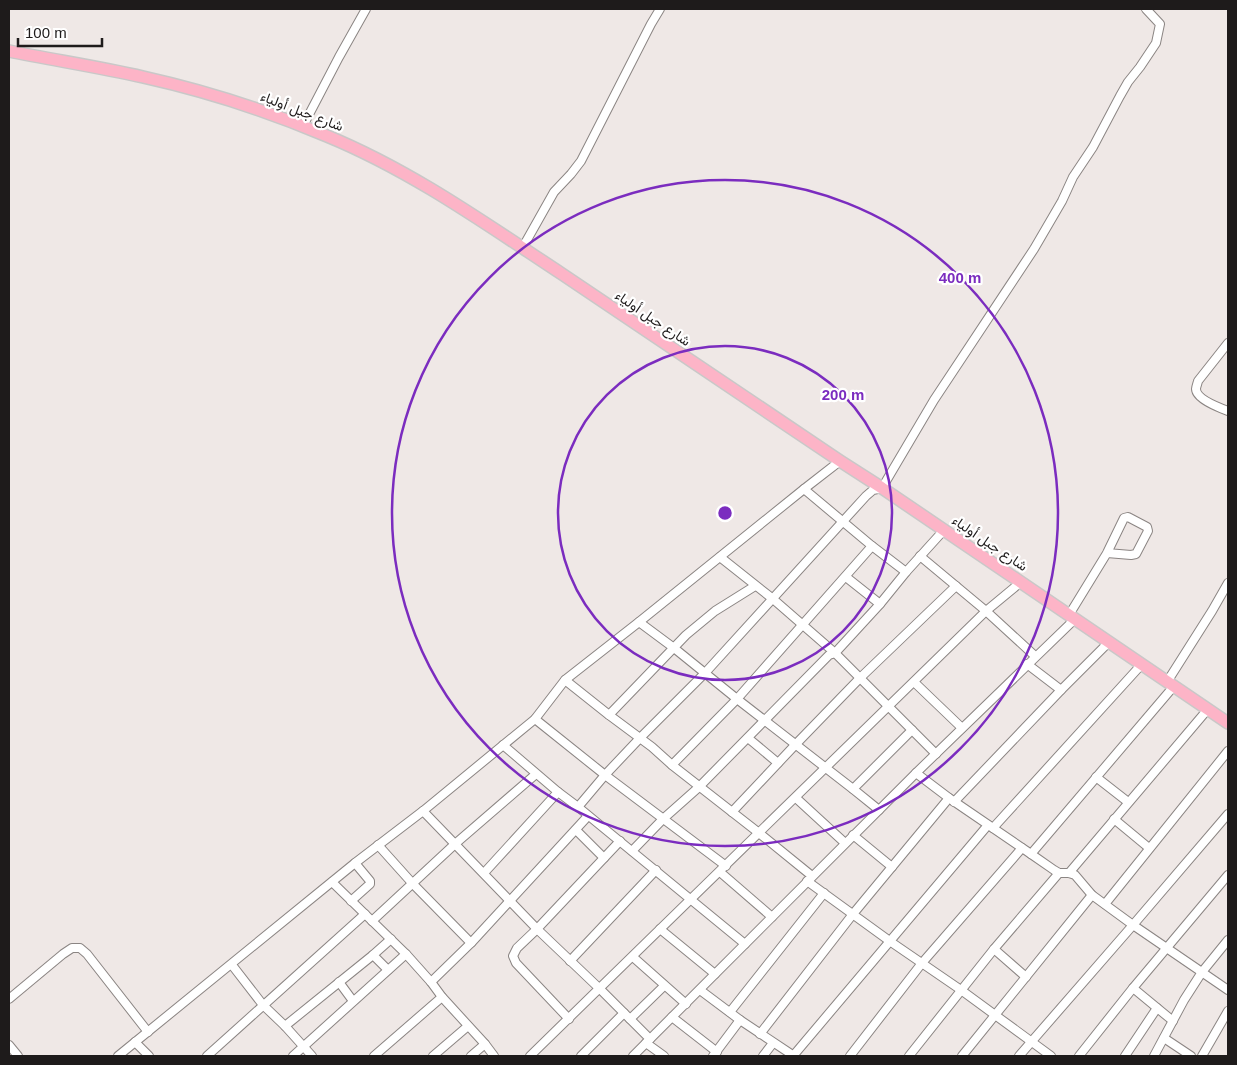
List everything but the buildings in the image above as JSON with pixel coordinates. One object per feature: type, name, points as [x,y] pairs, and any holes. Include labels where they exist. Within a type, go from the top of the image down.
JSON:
[{"type":"highway","name":"شارع جبل أولياء","points":[[9,52],[142,76],[184,87],[245,105],[304,126],[373,156],[458,205],[523,247],[1228,722]]},
{"type":"street","points":[[304,126],[366,9]]},
{"type":"street","points":[[523,247],[554,192],[581,161],[660,9]]},
{"type":"street","points":[[578,807],[640,738],[705,673],[866,496],[873,490],[882,488],[934,400],[1034,249],[1128,82],[1156,43],[1160,24],[1146,9]]},
{"type":"street","points":[[1228,343],[1198,381],[1196,388],[1197,394],[1204,400],[1228,411]]},
{"type":"street","points":[[118,1056],[355,863],[423,811],[534,719],[565,680],[840,461]]},
{"type":"street","points":[[804,489],[906,572]]},
{"type":"street","points":[[633,1056],[1072,617],[1124,518],[1128,517],[1147,527],[1148,531],[1136,554],[1107,552]]},
{"type":"street","points":[[632,851],[663,819],[699,787],[829,655],[835,653],[944,530]]},
{"type":"street","points":[[672,765],[737,699],[872,546]]},
{"type":"street","points":[[920,556],[986,611],[1035,656]]},
{"type":"street","points":[[720,557],[835,653],[936,754]]},
{"type":"street","points":[[846,577],[880,604]]},
{"type":"street","points":[[530,1056],[986,611],[1021,582]]},
{"type":"street","points":[[1031,854],[1171,684],[1228,583]]},
{"type":"street","points":[[609,715],[686,635],[715,611],[756,586]]},
{"type":"street","points":[[732,812],[860,678],[956,586]]},
{"type":"street","points":[[639,622],[879,810]]},
{"type":"street","points":[[760,1034],[853,914],[951,800],[1109,642]]},
{"type":"street","points":[[1027,664],[1061,690]]},
{"type":"street","points":[[700,990],[793,1056],[991,827],[1142,664]]},
{"type":"street","points":[[565,680],[760,833],[824,893],[1052,1056]]},
{"type":"street","points":[[914,682],[962,728]]},
{"type":"street","points":[[1068,873],[1208,709]]},
{"type":"street","points":[[534,719],[663,819],[723,869],[772,917]]},
{"type":"street","points":[[853,789],[912,730]]},
{"type":"street","points":[[748,738],[778,763]]},
{"type":"street","points":[[503,745],[745,944]]},
{"type":"street","points":[[1105,904],[1228,751]]},
{"type":"street","points":[[916,773],[951,800],[1050,868],[1059,873],[1075,875],[1092,895],[1228,990]]},
{"type":"street","points":[[372,921],[455,844],[536,774]]},
{"type":"street","points":[[1096,777],[1128,802]]},
{"type":"street","points":[[484,874],[558,792]]},
{"type":"street","points":[[796,798],[845,843]]},
{"type":"street","points":[[423,811],[537,929],[630,1019],[648,1041],[664,1056]]},
{"type":"street","points":[[1019,1056],[1228,814]]},
{"type":"street","points":[[431,982],[471,943],[588,816]]},
{"type":"street","points":[[1114,819],[1150,848]]},
{"type":"street","points":[[576,830],[604,858]]},
{"type":"street","points":[[854,835],[892,867]]},
{"type":"street","points":[[569,1018],[516,963],[514,956],[517,948],[620,841]]},
{"type":"street","points":[[378,845],[412,884],[471,943]]},
{"type":"street","points":[[850,1056],[922,963],[1022,848]]},
{"type":"street","points":[[351,900],[370,884],[370,881],[355,863]]},
{"type":"street","points":[[570,961],[656,870]]},
{"type":"street","points":[[909,1056],[994,949],[1059,873]]},
{"type":"street","points":[[1079,1056],[1228,875]]},
{"type":"street","points":[[332,882],[406,954],[494,1056]]},
{"type":"street","points":[[730,1012],[824,893]]},
{"type":"street","points":[[962,1056],[1092,895]]},
{"type":"street","points":[[207,1056],[365,914]]},
{"type":"street","points":[[660,929],[715,974]]},
{"type":"street","points":[[286,1026],[391,939]]},
{"type":"street","points":[[1154,1056],[1184,1000],[1202,972],[1228,940]]},
{"type":"street","points":[[9,998],[63,954],[72,948],[80,948],[87,954],[148,1032]]},
{"type":"street","points":[[994,949],[1026,976]]},
{"type":"street","points":[[293,1056],[406,954]]},
{"type":"street","points":[[373,955],[388,970]]},
{"type":"street","points":[[632,957],[686,1004]]},
{"type":"street","points":[[232,965],[263,1004],[286,1026],[312,1056]]},
{"type":"street","points":[[339,982],[353,1001]]},
{"type":"street","points":[[630,1019],[664,986]]},
{"type":"street","points":[[1134,988],[1173,1021]]},
{"type":"street","points":[[374,1056],[442,997]]},
{"type":"street","points":[[1125,1056],[1157,1008]]},
{"type":"street","points":[[1202,1056],[1228,1012]]},
{"type":"street","points":[[581,1056],[624,1013]]},
{"type":"street","points":[[672,1017],[715,1054],[740,1020]]},
{"type":"street","points":[[433,1056],[468,1026]]},
{"type":"street","points":[[1164,1038],[1191,1056]]},
{"type":"street","points":[[135,1042],[149,1056]]},
{"type":"street","points":[[763,1056],[773,1043]]},
{"type":"street","points":[[471,1056],[485,1044]]},
{"type":"street","points":[[9,1045],[18,1056]]}]
